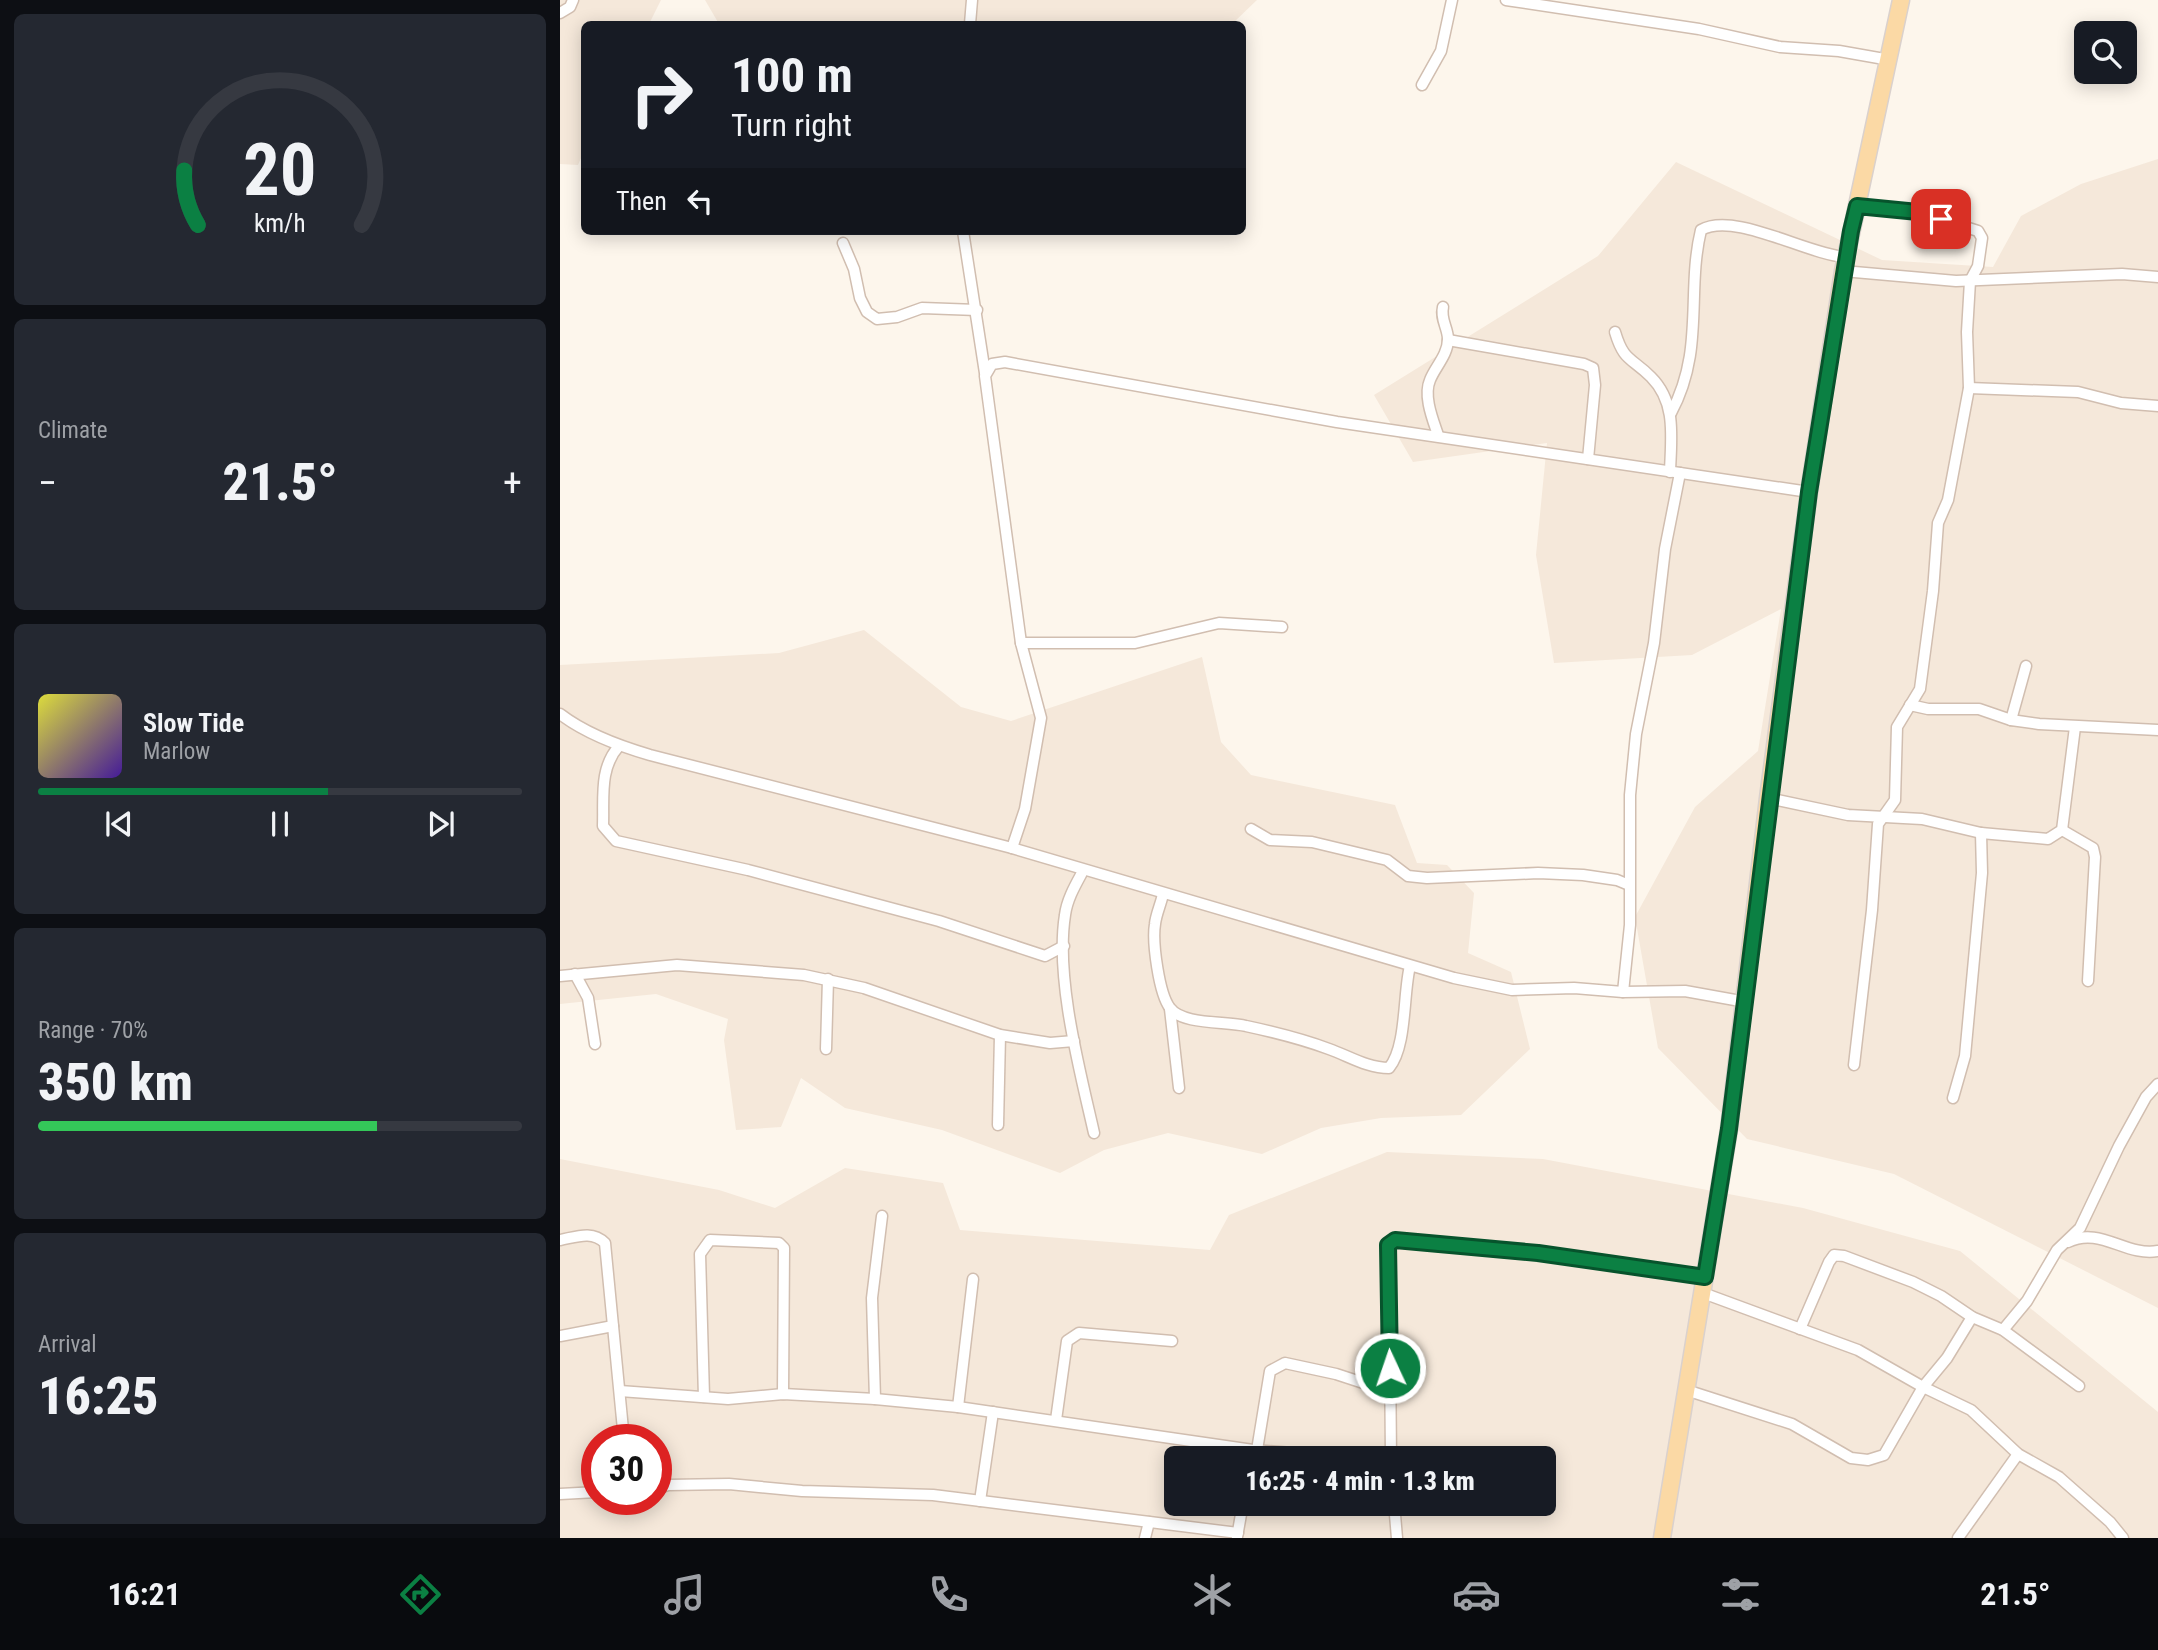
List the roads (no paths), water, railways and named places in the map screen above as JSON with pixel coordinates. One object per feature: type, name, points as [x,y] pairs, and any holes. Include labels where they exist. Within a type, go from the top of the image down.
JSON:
[{"type":"main road","points":[[1662,1538],[1704,1285],[1746,1002],[1768,798],[1809,492],[1844,264],[1902,0]]},
{"type":"street","points":[[560,13],[570,7],[573,0]]},
{"type":"street","points":[[970,21],[972,0]]},
{"type":"street","points":[[1422,85],[1441,51],[1452,0]]},
{"type":"street","points":[[1506,0],[1699,29],[1780,47],[1839,51],[1890,60]]},
{"type":"street","points":[[1854,1065],[1873,902],[1878,824],[1895,800],[1897,727],[1900,716],[1920,689],[1920,667],[1927,643],[1932,604],[1937,523],[1948,500],[1969,388],[1967,332],[1970,281],[1978,266],[1982,239],[1978,231],[1918,212],[1857,206]]},
{"type":"street","points":[[1671,413],[1685,383],[1695,327],[1695,270],[1702,230],[1712,224],[1745,228],[1830,256],[1844,264],[1970,281],[2122,274],[2158,277]]},
{"type":"street","points":[[964,235],[1021,643],[1041,718],[1026,809],[1012,848]]},
{"type":"street","points":[[843,243],[854,269],[860,298],[867,312],[877,319],[897,317],[922,308],[976,310]]},
{"type":"street","points":[[1438,435],[1429,400],[1429,382],[1443,358],[1448,340],[1441,314],[1443,307]]},
{"type":"street","points":[[1615,332],[1622,354],[1652,378],[1664,393],[1671,413],[1675,472],[1652,660],[1636,734],[1630,795],[1630,925],[1623,992]]},
{"type":"street","points":[[1448,340],[1584,363],[1593,368],[1595,384],[1588,459]]},
{"type":"street","points":[[985,373],[992,364],[1005,362],[1337,422],[1809,492]]},
{"type":"street","points":[[1969,388],[2078,392],[2121,403],[2158,405]]},
{"type":"street","points":[[1021,643],[1135,643],[1219,623],[1282,627]]},
{"type":"street","points":[[2011,720],[2026,666]]},
{"type":"street","points":[[1910,705],[1928,709],[1979,709],[2011,720],[2075,727],[2158,730]]},
{"type":"street","points":[[560,714],[573,724],[619,746],[1012,848],[1410,966],[1512,990],[1574,988],[1623,992],[1685,991],[1746,1002]]},
{"type":"street","points":[[2062,830],[2075,727]]},
{"type":"street","points":[[619,746],[609,757],[604,788],[603,826],[617,841],[748,870],[939,921],[1045,956],[1064,946]]},
{"type":"street","points":[[1768,798],[1848,814],[1922,819],[1982,833],[2048,839],[2062,830]]},
{"type":"street","points":[[1251,829],[1270,840],[1312,842],[1387,860],[1408,876],[1427,878],[1572,875],[1616,880],[1629,885]]},
{"type":"street","points":[[2062,830],[2092,848],[2095,857],[2088,981]]},
{"type":"street","points":[[1953,1098],[1965,1056],[1982,873],[1982,833]]},
{"type":"street","points":[[1083,871],[1065,914],[1064,946],[1074,1041],[1094,1133]]},
{"type":"street","points":[[1163,894],[1155,924],[1154,942],[1164,997],[1170,1009],[1179,1088]]},
{"type":"street","points":[[560,976],[677,965],[828,979],[864,988],[1000,1035],[1050,1043],[1074,1041]]},
{"type":"street","points":[[1170,1009],[1193,1020],[1210,1020],[1262,1029],[1329,1049],[1374,1067],[1389,1068],[1394,1062],[1402,1029],[1410,966]]},
{"type":"street","points":[[575,974],[588,998],[595,1044]]},
{"type":"street","points":[[826,1049],[828,979]]},
{"type":"street","points":[[998,1125],[1000,1035]]},
{"type":"street","points":[[2003,1330],[2027,1301],[2057,1250],[2080,1228],[2119,1146],[2133,1125],[2146,1097],[2158,1084]]},
{"type":"street","points":[[875,1398],[872,1298],[882,1216]]},
{"type":"street","points":[[560,1240],[589,1234],[599,1237],[605,1243],[623,1424]]},
{"type":"street","points":[[2057,1250],[2070,1240],[2100,1237],[2137,1250],[2158,1251]]},
{"type":"street","points":[[704,1397],[700,1254],[710,1240],[726,1239],[779,1243],[784,1248],[783,1394]]},
{"type":"street","points":[[1391,1446],[1387,1319],[1388,1245],[1395,1240],[1538,1253],[1704,1285],[1800,1329],[1858,1350],[1923,1387],[1959,1402],[2018,1454],[2059,1477],[2123,1538]]},
{"type":"street","points":[[1800,1329],[1834,1255],[1913,1282],[1941,1296],[1972,1317],[2003,1330],[2079,1386]]},
{"type":"street","points":[[958,1407],[972,1279]]},
{"type":"street","points":[[1686,1390],[1792,1424],[1851,1458],[1868,1460],[1884,1455],[1923,1387],[1947,1358],[1972,1317]]},
{"type":"street","points":[[560,1336],[613,1326]]},
{"type":"street","points":[[1056,1420],[1067,1341],[1071,1337],[1079,1334],[1172,1341]]},
{"type":"street","points":[[1255,1446],[1270,1371],[1277,1365],[1284,1363],[1336,1374],[1391,1392]]},
{"type":"street","points":[[620,1391],[728,1399],[783,1394],[875,1398],[1056,1420],[1217,1446]]},
{"type":"street","points":[[980,1501],[993,1412]]},
{"type":"street","points":[[1958,1538],[2018,1454]]},
{"type":"street","points":[[672,1485],[729,1484],[803,1491],[933,1494],[1237,1536],[1241,1516]]},
{"type":"street","points":[[560,1494],[581,1493]]},
{"type":"street","points":[[1395,1516],[1397,1538]]},
{"type":"street","points":[[1145,1538],[1149,1522]]}]
